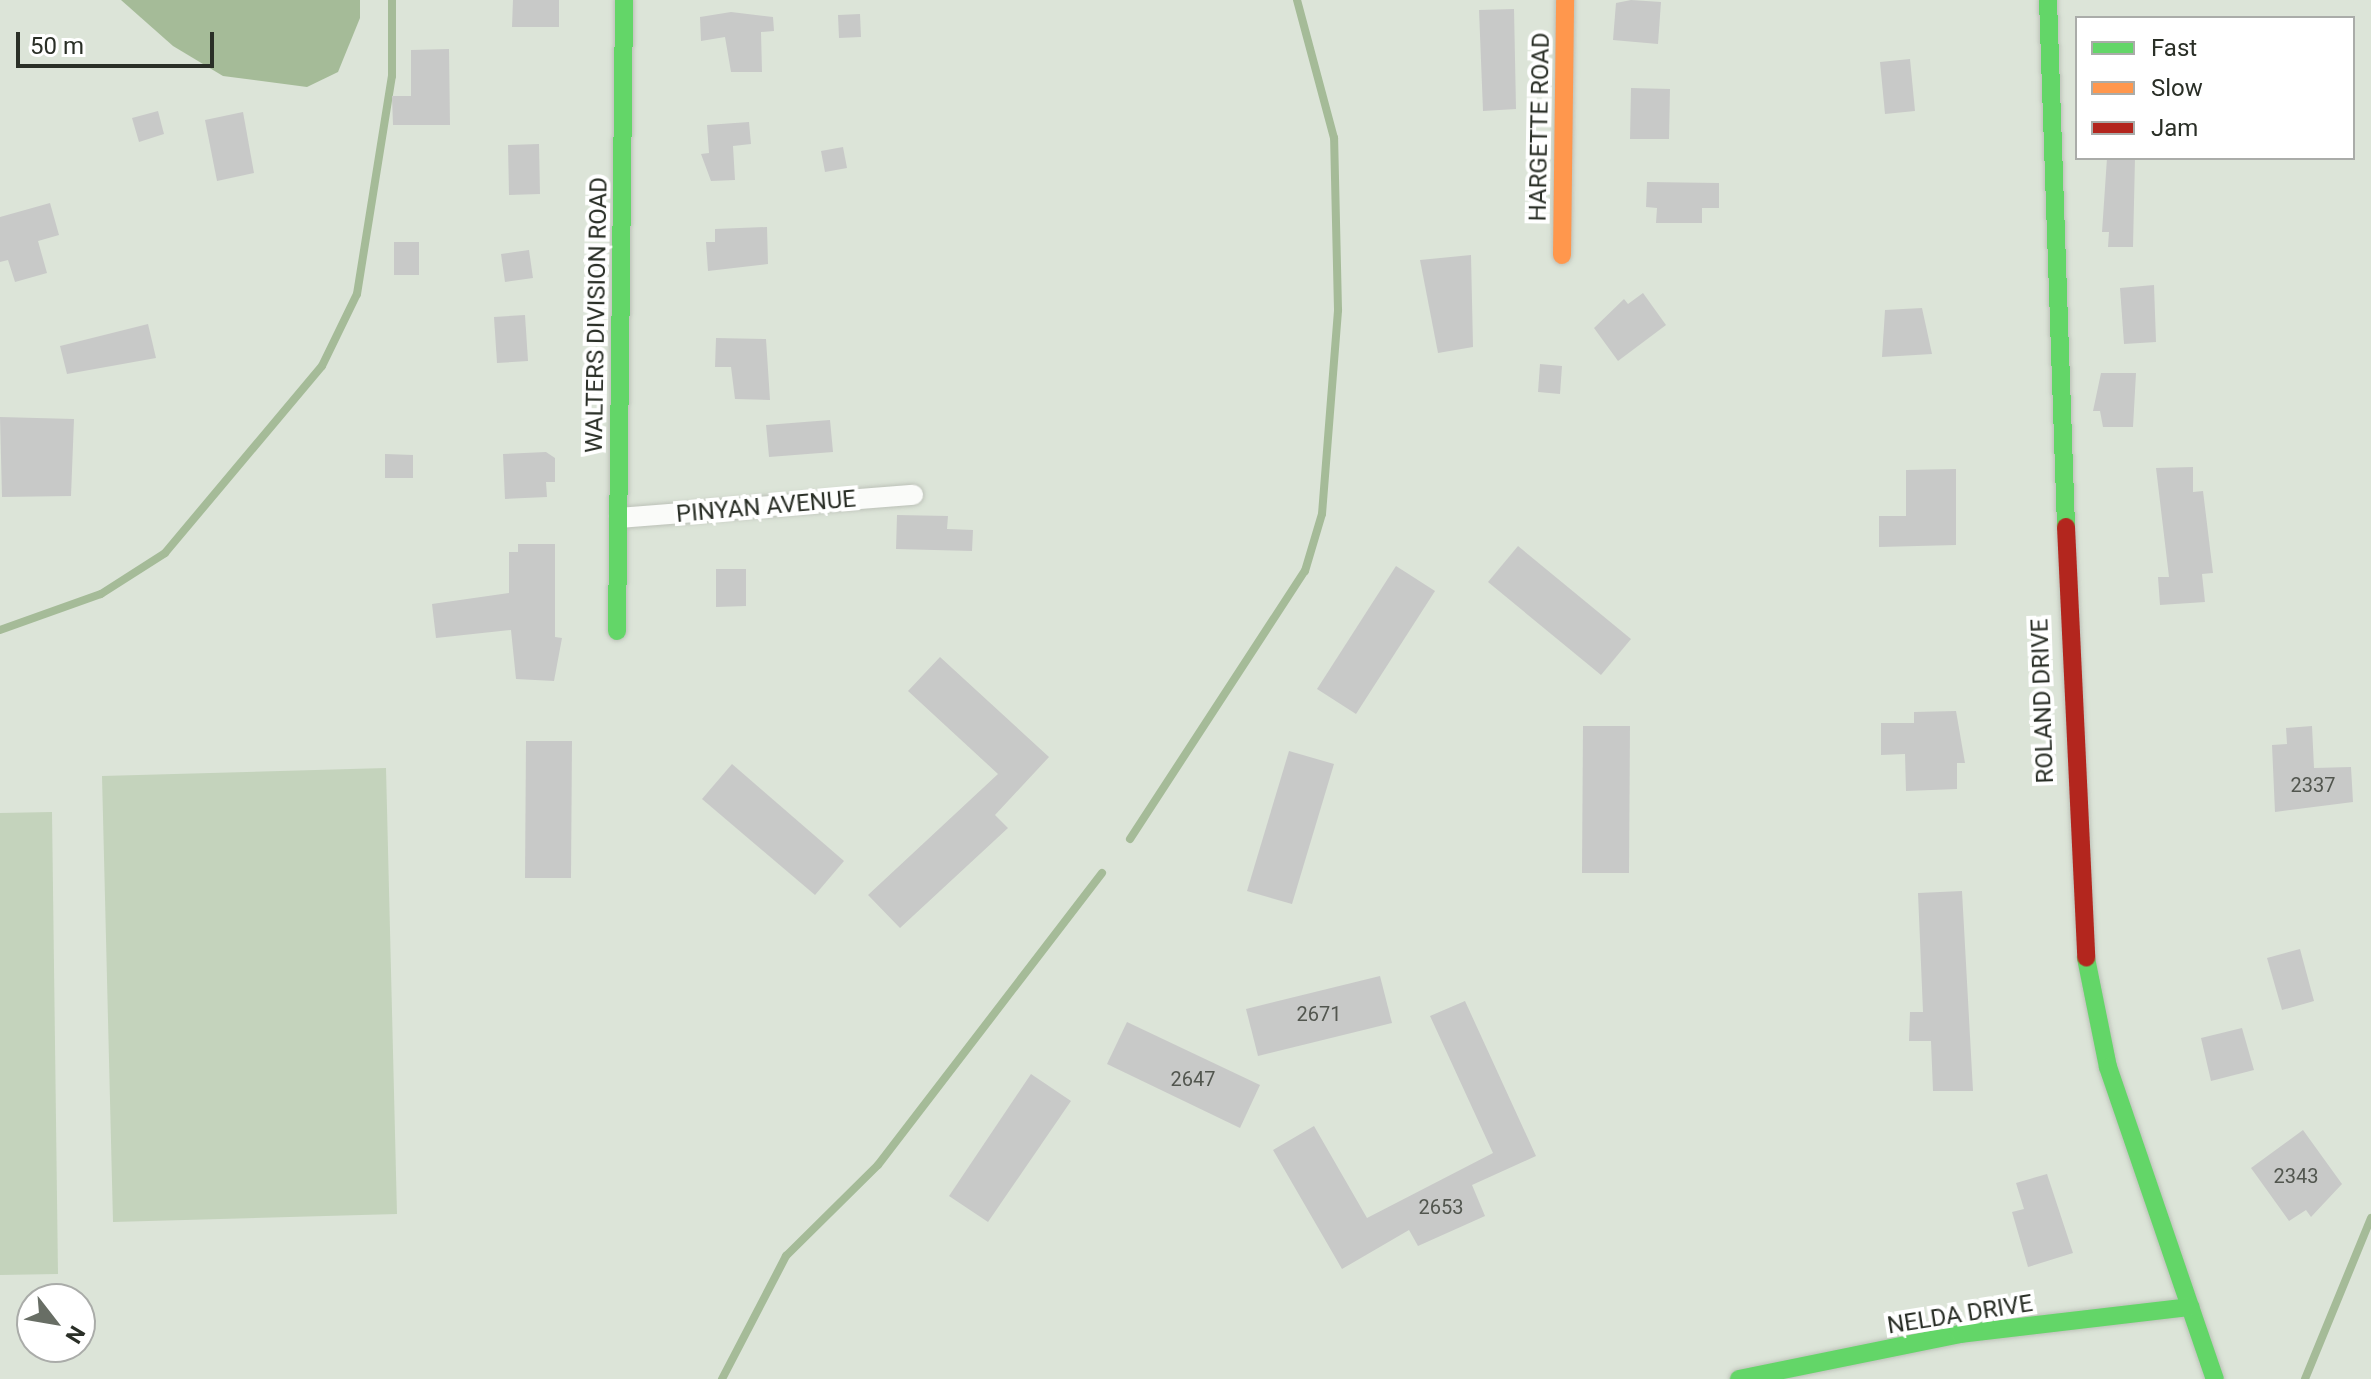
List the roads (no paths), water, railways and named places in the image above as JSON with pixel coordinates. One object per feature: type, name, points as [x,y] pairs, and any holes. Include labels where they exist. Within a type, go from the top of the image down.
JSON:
[{"type":"street","name":"WALTERS DIVISION ROAD","points":[[617,631],[624,0]]},
{"type":"street","name":"HARGETTE ROAD","points":[[1562,255],[1565,0]]},
{"type":"street","name":"ROLAND DRIVE","points":[[2048,0],[2079,926],[2108,1067],[2215,1379]]},
{"type":"street","name":"PINYAN AVENUE","points":[[619,518],[913,495]]},
{"type":"street","name":"NELDA DRIVE","points":[[1739,1379],[1960,1334],[2190,1307]]},
{"type":"waterway","points":[[0,630],[101,594],[165,553],[322,366],[357,294],[392,76],[392,0]]},
{"type":"waterway","points":[[1130,839],[1305,571],[1322,514],[1338,310],[1334,138],[1297,0]]},
{"type":"waterway","points":[[722,1379],[786,1256],[878,1165],[1102,873]]},
{"type":"waterway","points":[[2305,1379],[2371,1218]]}]
